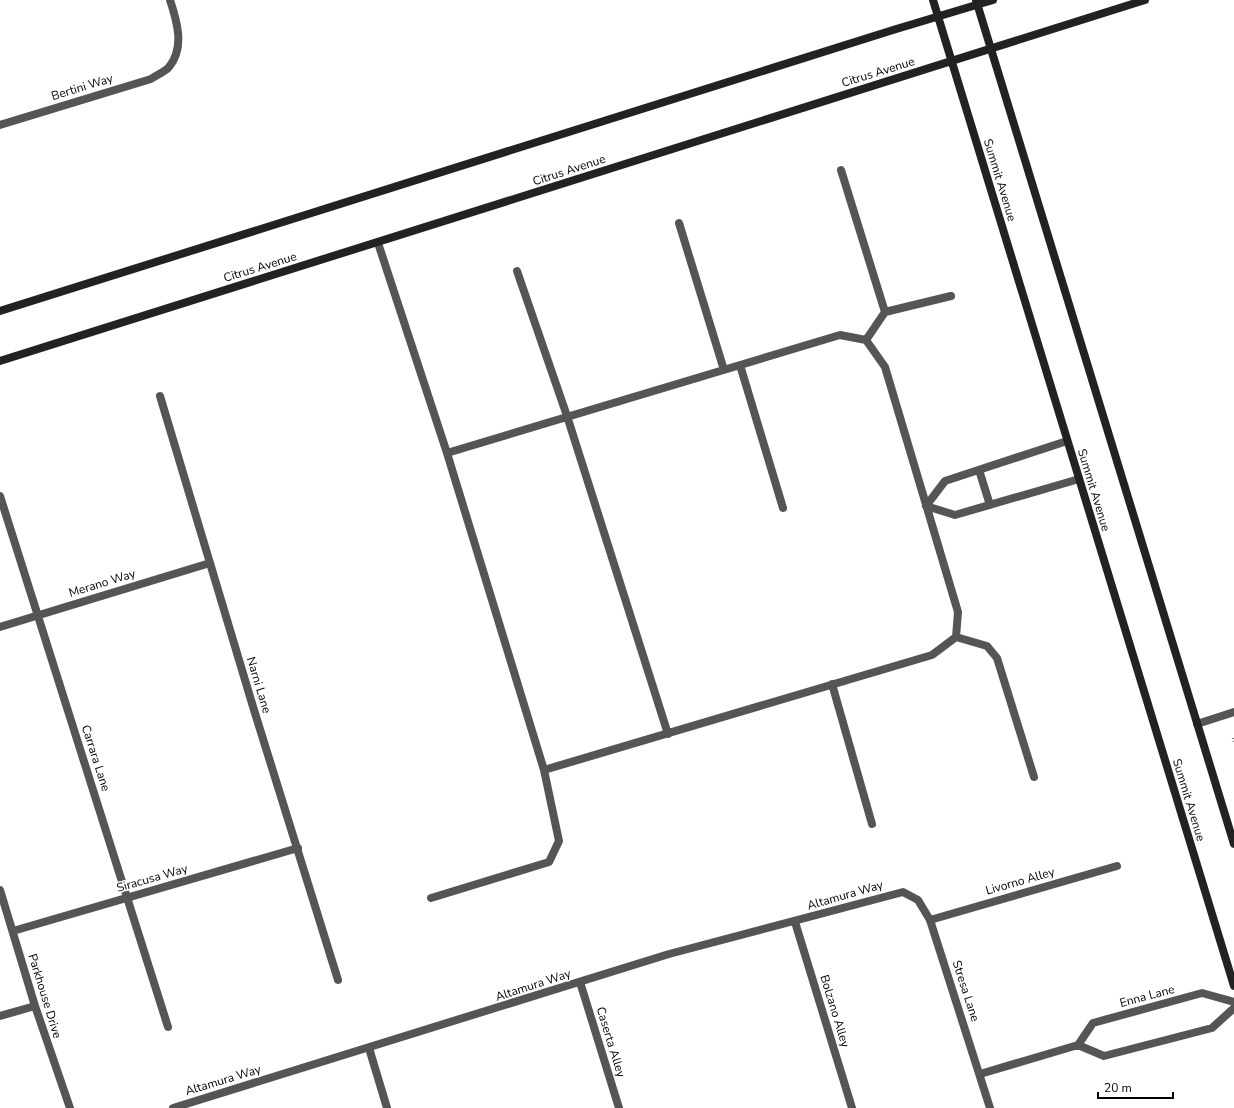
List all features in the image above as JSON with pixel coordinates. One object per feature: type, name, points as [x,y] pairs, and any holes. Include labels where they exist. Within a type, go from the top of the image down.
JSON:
[{"type":"main road","name":"Summit Avenue","points":[[933,0],[1234,986]]},
{"type":"main road","points":[[0,311],[938,17],[977,2],[993,0]]},
{"type":"main road","name":"Citrus Avenue","points":[[0,361],[1145,0]]},
{"type":"main road","points":[[977,2],[1234,844]]},
{"type":"street","name":"Bertini Way","points":[[0,125],[151,79],[169,67],[179,47],[175,15],[170,0]]},
{"type":"street","points":[[841,170],[885,312]]},
{"type":"street","points":[[679,223],[724,370]]},
{"type":"street","points":[[378,243],[447,453],[544,770],[559,842],[549,862],[431,898]]},
{"type":"street","points":[[517,271],[567,416],[668,734]]},
{"type":"street","points":[[866,340],[885,312],[951,296]]},
{"type":"street","points":[[447,453],[840,335],[866,340],[885,366],[958,612],[956,637],[932,655],[544,770]]},
{"type":"street","points":[[740,365],[783,508]]},
{"type":"street","name":"Narni Lane","points":[[160,396],[254,710],[338,980]]},
{"type":"street","points":[[926,506],[945,481],[1067,441]]},
{"type":"street","points":[[979,470],[990,506]]},
{"type":"street","points":[[926,506],[955,516],[1079,479]]},
{"type":"street","name":"Carrara Lane","points":[[0,496],[168,1027]]},
{"type":"street","name":"Merano Way","points":[[0,627],[210,563]]},
{"type":"street","points":[[956,637],[987,646],[997,658],[1034,777]]},
{"type":"street","points":[[832,684],[872,824]]},
{"type":"street","points":[[1197,724],[1234,712]]},
{"type":"street","name":"Siracusa Way","points":[[13,931],[298,848]]},
{"type":"street","name":"Livorno Alley","points":[[930,920],[1117,866]]},
{"type":"street","name":"Parkhouse Drive","points":[[0,890],[35,1006],[70,1108]]},
{"type":"street","name":"Stresa Lane","points":[[902,892],[918,900],[930,920],[990,1108]]},
{"type":"street","name":"Altamura Way","points":[[173,1108],[669,954],[795,922],[902,892]]},
{"type":"street","name":"Bolzano Alley","points":[[795,922],[852,1108]]},
{"type":"street","name":"Caserta Alley","points":[[580,982],[619,1108]]},
{"type":"street","name":"Enna Lane","points":[[1078,1045],[1093,1023],[1202,993],[1234,1002]]},
{"type":"street","points":[[0,1016],[35,1006]]},
{"type":"street","points":[[980,1074],[1078,1045],[1104,1056],[1212,1028],[1234,1008]]},
{"type":"street","points":[[369,1048],[387,1108]]},
{"type":"path","points":[[1233,738],[1234,742]]}]
